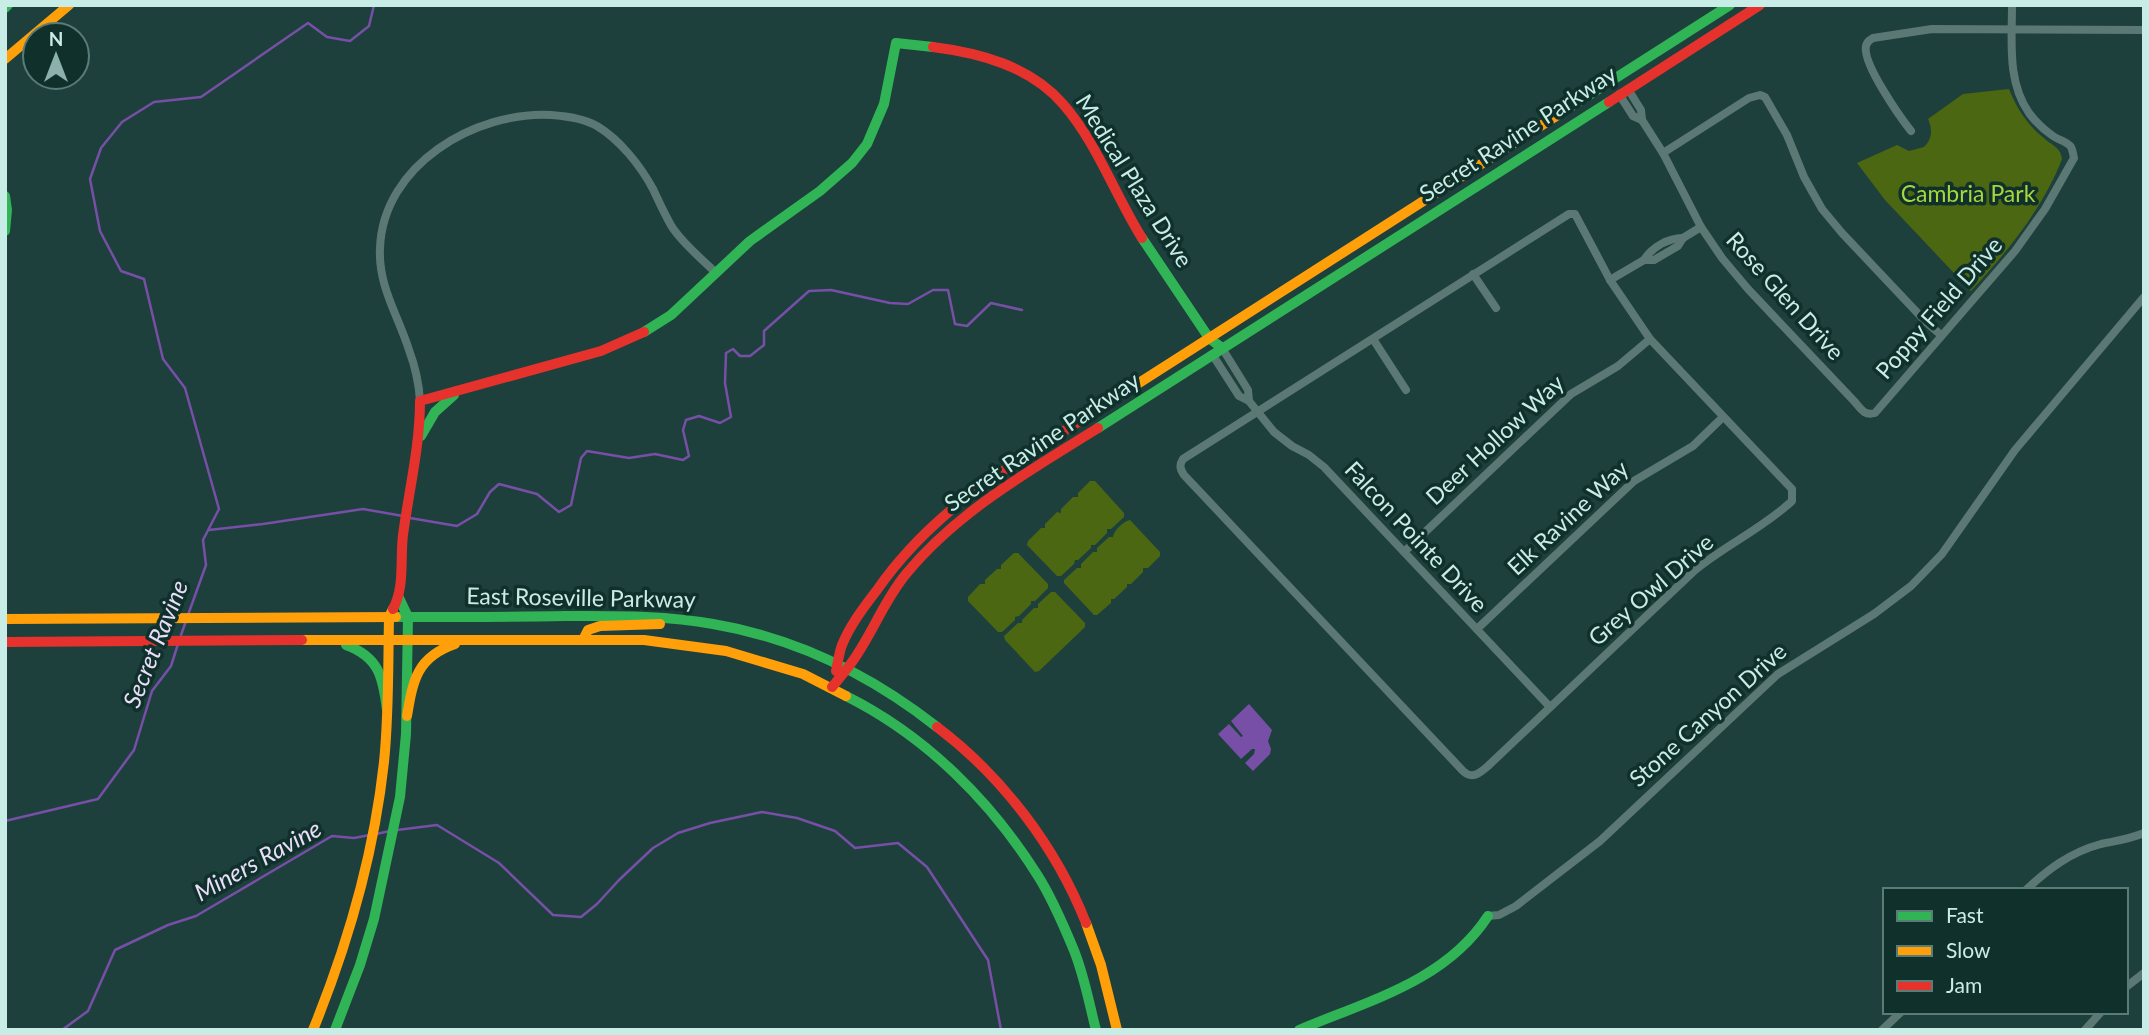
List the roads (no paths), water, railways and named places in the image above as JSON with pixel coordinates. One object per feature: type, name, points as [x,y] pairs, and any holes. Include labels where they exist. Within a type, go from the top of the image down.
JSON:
[{"type":"main road","points":[[5,59],[69,5]]},
{"type":"main road","name":"Secret Ravine Parkway","points":[[843,665],[842,646],[892,566],[948,509],[991,477],[1730,5]]},
{"type":"main road","name":"Secret Ravine Parkway","points":[[832,687],[843,665],[859,652],[887,600],[904,576],[946,532],[1003,487],[1760,5]]},
{"type":"main road","name":"Medical Plaza Drive","points":[[420,401],[586,356],[637,336],[679,309],[750,241],[821,191],[852,163],[867,144],[884,104],[896,43],[972,52],[1012,66],[1041,84],[1061,101],[1081,128],[1133,223],[1209,338]]},
{"type":"main road","points":[[1615,79],[1624,92]]},
{"type":"main road","points":[[5,196],[5,231]]},
{"type":"main road","points":[[1209,338],[1217,351]]},
{"type":"main road","points":[[417,444],[435,412],[463,390]]},
{"type":"main road","points":[[313,1030],[337,970],[359,896],[379,800],[387,710],[389,617],[399,598],[420,401]]},
{"type":"main road","points":[[335,1030],[360,965],[381,895],[400,797],[407,716],[408,617],[399,598]]},
{"type":"main road","name":"East Roseville Parkway","points":[[5,619],[621,616],[716,623],[788,642],[843,665],[908,702],[943,728],[983,767],[1022,812],[1057,864],[1078,904],[1105,979],[1117,1030]]},
{"type":"main road","points":[[583,640],[588,630],[600,626],[692,620]]},
{"type":"main road","points":[[407,716],[415,678],[424,660],[438,649],[474,640]]},
{"type":"main road","points":[[321,641],[355,648],[370,658],[383,682],[387,710]]},
{"type":"main road","name":"East Roseville Parkway","points":[[5,642],[669,641],[711,647],[775,664],[832,687],[878,712],[939,756],[981,796],[1015,837],[1038,872],[1064,926],[1081,970],[1096,1030]]},
{"type":"main road","name":"Stone Canyon Drive","points":[[1298,1030],[1380,999],[1430,971],[1470,942],[1488,916]]},
{"type":"street","name":"Poppy Field Drive","points":[[1869,415],[1875,413],[2020,245],[2045,209],[2074,158],[2069,144],[2046,131],[2029,113],[2023,102],[2013,72],[2012,5]]},
{"type":"street","points":[[1911,131],[1884,93],[1865,49],[1867,42],[1873,38],[1921,30],[2144,30]]},
{"type":"street","name":"Rose Glen Drive","points":[[1624,92],[1642,110],[1642,120],[1721,258],[1863,412],[1869,415]]},
{"type":"street","points":[[1663,153],[1749,98],[1760,95],[1765,97],[1783,126],[1804,177],[1822,209],[1941,335]]},
{"type":"street","points":[[420,401],[409,349],[384,286],[380,260],[382,232],[390,205],[413,172],[444,145],[471,130],[506,118],[537,114],[574,118],[598,127],[637,164],[683,242],[716,273]]},
{"type":"street","name":"Grey Owl Drive","points":[[1575,214],[1610,280],[1629,312],[1650,339],[1791,489],[1792,500],[1754,532],[1694,571],[1477,775],[1467,774],[1180,470],[1180,464],[1183,459],[1564,215],[1575,214]]},
{"type":"street","points":[[1644,260],[1649,251],[1673,237],[1683,237],[1701,227]]},
{"type":"street","points":[[1610,280],[1644,260],[1654,260],[1668,252],[1678,246],[1683,237]]},
{"type":"street","points":[[1663,243],[1668,252]]},
{"type":"street","points":[[1474,274],[1496,308]]},
{"type":"street","name":"Stone Canyon Drive","points":[[1488,916],[1499,915],[1516,906],[1600,841],[1779,674],[1874,614],[1911,586],[1942,554],[2015,450],[2144,297]]},
{"type":"street","points":[[1373,338],[1406,390]]},
{"type":"street","name":"Deer Hollow Way","points":[[1404,551],[1571,394],[1618,366],[1650,339]]},
{"type":"street","name":"Falcon Pointe Drive","points":[[1217,351],[1237,372],[1248,390],[1249,401],[1256,413],[1283,440],[1324,467],[1550,707]]},
{"type":"street","name":"Falcon Pointe Drive","points":[[1217,351],[1227,378],[1239,396],[1249,401]]},
{"type":"street","points":[[1227,378],[1237,372]]},
{"type":"street","name":"Elk Ravine Way","points":[[1477,629],[1634,481],[1693,446],[1723,417]]},
{"type":"street","points":[[2028,888],[2042,874],[2071,856],[2144,833]]},
{"type":"street","points":[[2128,984],[2144,972]]},
{"type":"street","points":[[1882,1030],[1899,1014]]},
{"type":"street","points":[[2085,1030],[2099,1014]]},
{"type":"waterway","name":"Secret Ravine","points":[[188,615],[206,565],[203,540],[219,509],[185,388],[163,359],[144,279],[121,271],[100,231],[90,179],[101,148],[122,122],[154,102],[201,97],[308,23],[327,37],[350,41],[369,26],[374,5]]},
{"type":"waterway","points":[[410,518],[457,526],[477,514],[490,492],[499,484],[537,494],[559,512],[571,505],[581,458],[587,451],[629,458],[655,454],[683,460],[689,456],[683,430],[686,420],[699,416],[720,423],[731,417],[725,383],[726,353],[733,349],[740,356],[750,356],[764,345],[764,331],[809,291],[831,290],[890,303],[908,304],[933,290],[948,290],[955,324],[967,326],[991,303],[1022,310]]},
{"type":"waterway","points":[[209,530],[363,509],[403,516]]},
{"type":"waterway","name":"Secret Ravine","points":[[181,635],[186,621]]},
{"type":"waterway","name":"Secret Ravine","points":[[5,821],[98,799],[134,750],[152,691],[171,666],[178,644]]},
{"type":"waterway","name":"Miners Ravine","points":[[397,830],[437,825],[499,863],[553,915],[581,917],[653,848],[678,833],[710,823],[762,812],[797,818],[835,831],[855,848],[898,843],[927,867],[988,960],[1001,1030]]},
{"type":"waterway","name":"Miners Ravine","points":[[376,834],[390,831]]},
{"type":"waterway","name":"Miners Ravine","points":[[62,1030],[88,1011],[115,950],[168,925],[196,916],[332,836],[354,838],[370,835]]},
{"type":"park label","name":"Cambria Park","points":[[1968,194]]}]
